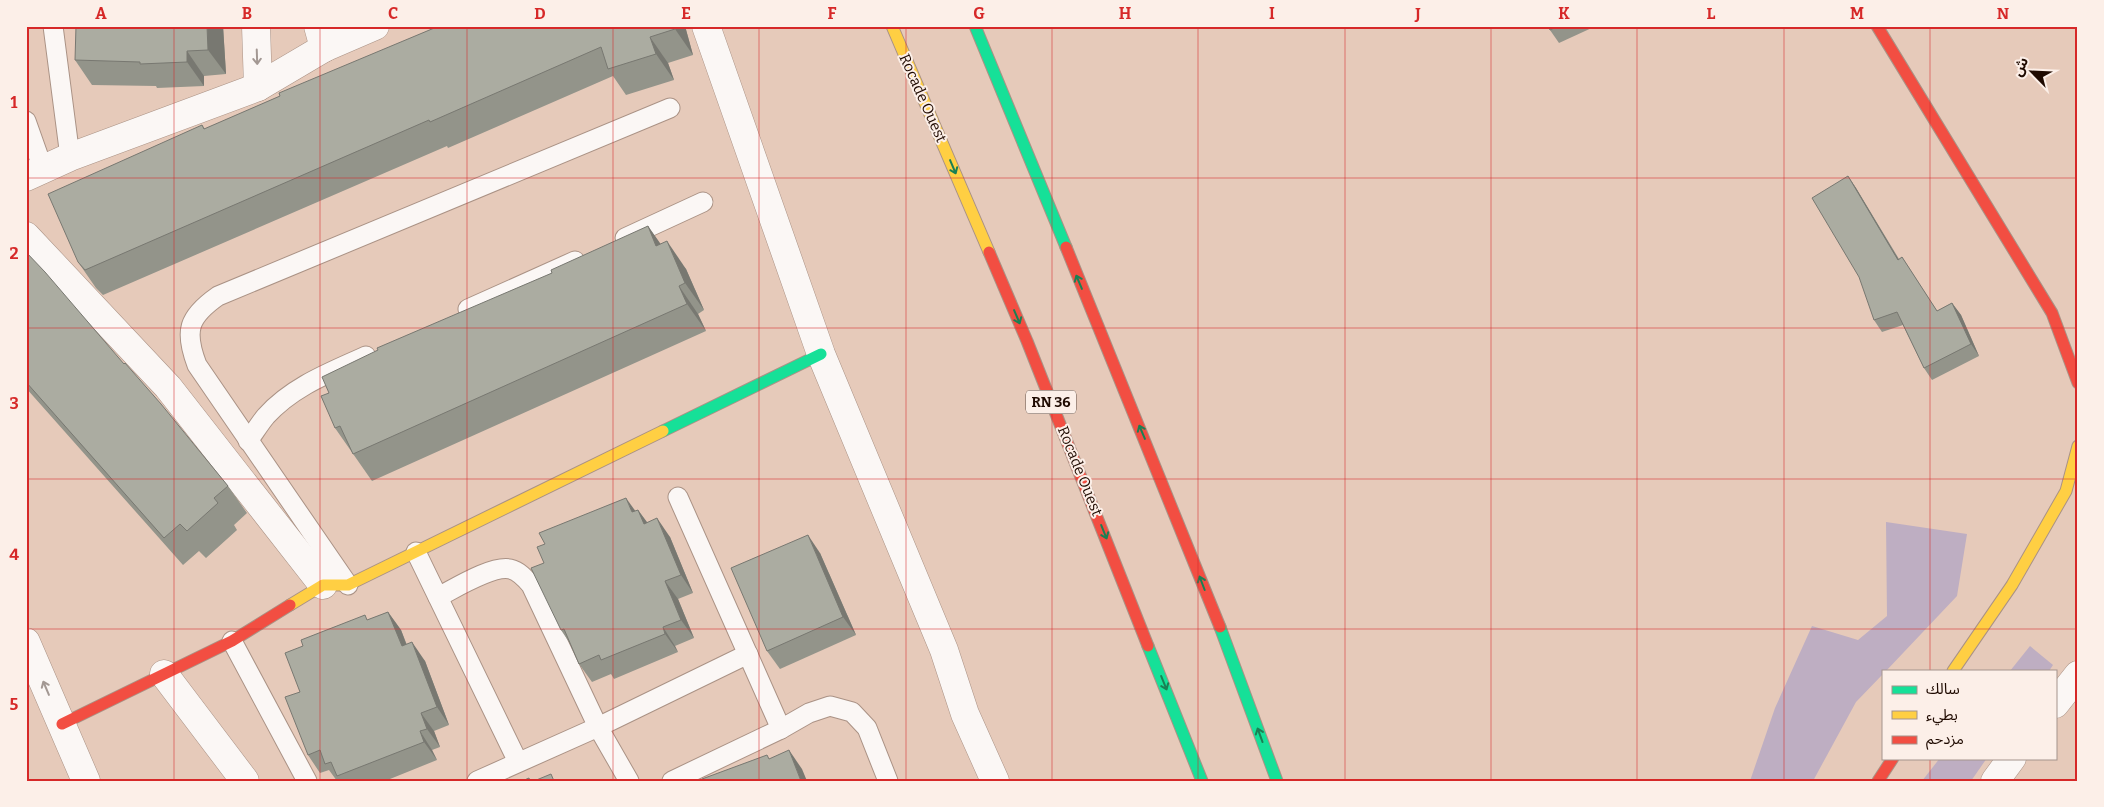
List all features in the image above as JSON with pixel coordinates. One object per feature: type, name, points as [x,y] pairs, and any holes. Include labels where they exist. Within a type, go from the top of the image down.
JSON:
[{"type":"main road","name":"Rocade Ouest","points":[[892,26],[1030,350],[1202,781]]},
{"type":"main road","points":[[975,26],[1151,454],[1251,709],[1277,781]]},
{"type":"main road","points":[[1877,26],[2052,313],[2078,383]]},
{"type":"main road","points":[[62,724],[232,641],[336,585],[416,552],[821,354]]},
{"type":"main road","points":[[1954,670],[2012,585],[2066,491],[2078,446]]},
{"type":"main road","points":[[1878,781],[1892,760]]},
{"type":"street","points":[[256,26],[258,87]]},
{"type":"street","points":[[35,173],[70,157],[258,87],[321,37],[375,26]]},
{"type":"street","points":[[706,26],[821,354],[944,650],[965,714],[995,781]]},
{"type":"street","points":[[26,236],[168,387],[336,585]]},
{"type":"street","points":[[26,642],[86,781]]},
{"type":"street","points":[[164,674],[245,781]]},
{"type":"street","points":[[2056,703],[2078,675]]},
{"type":"street","points":[[1995,781],[2011,760]]},
{"type":"lane","points":[[53,26],[70,157]]},
{"type":"lane","points":[[336,585],[248,441],[197,365],[190,346],[191,325],[202,308],[218,296],[670,108]]},
{"type":"lane","points":[[26,121],[35,173]]},
{"type":"lane","points":[[613,243],[704,202]]},
{"type":"lane","points":[[449,318],[594,252]]},
{"type":"lane","points":[[248,441],[266,416],[288,396],[313,381],[385,347]]},
{"type":"lane","points":[[678,496],[782,729]]},
{"type":"lane","points":[[416,552],[518,762]]},
{"type":"lane","points":[[438,596],[496,570],[509,569],[522,574],[531,585],[598,727],[629,781]]},
{"type":"lane","points":[[232,641],[307,781]]},
{"type":"lane","points":[[477,781],[598,727],[748,654]]},
{"type":"lane","points":[[672,781],[782,729],[809,713],[830,706],[852,712],[867,728],[888,781]]},
{"type":"shaded area","points":[[1886,522],[1967,534],[1957,596],[1887,670],[1882,670],[1882,675],[1856,702],[1813,781],[1750,781],[1775,708],[1812,626],[1858,640],[1887,616]]},
{"type":"shaded area","points":[[2030,646],[2053,665],[2050,670],[2011,670]]},
{"type":"shaded area","points":[[1938,760],[1986,760],[1971,781],[1922,781]]},
{"type":"building","points":[[76,26],[207,26],[208,50],[187,51],[187,62],[140,64],[140,62],[75,60]]},
{"type":"building","points":[[439,26],[674,26],[675,29],[650,37],[656,54],[608,69],[601,47],[85,270],[78,262],[48,194],[202,125],[204,129],[280,96],[279,93]]},
{"type":"building","points":[[1548,26],[1558,26],[1550,30]]},
{"type":"building","points":[[1848,176],[1898,260],[1902,257],[1937,311],[1952,303],[1971,344],[1924,368],[1897,312],[1874,320],[1859,277],[1812,198]]},
{"type":"building","points":[[648,226],[656,246],[667,241],[685,283],[679,286],[687,304],[353,454],[340,426],[335,428],[321,396],[329,393],[322,377],[378,350],[377,348],[552,273],[551,270]]},
{"type":"building","points":[[26,252],[161,404],[228,486],[214,498],[218,503],[187,531],[180,524],[164,538],[26,382]]},
{"type":"building","points":[[626,498],[632,512],[638,510],[644,524],[657,518],[681,575],[665,581],[681,620],[663,627],[665,634],[601,660],[599,655],[579,664],[564,629],[561,630],[531,568],[544,563],[537,547],[545,544],[539,533]]},
{"type":"building","points":[[808,535],[843,617],[767,651],[731,568]]},
{"type":"building","points":[[388,612],[402,646],[412,642],[437,707],[421,713],[427,729],[420,731],[424,742],[337,776],[331,762],[325,764],[320,750],[308,755],[285,697],[300,692],[285,653],[303,646],[301,640],[365,615],[367,620]]},
{"type":"building","points":[[789,750],[801,781],[702,781],[702,779],[767,755],[769,759]]},
{"type":"building","points":[[551,774],[554,781],[534,781]]},
{"type":"traffic: fast","points":[[975,26],[1066,247]]},
{"type":"traffic: fast","points":[[663,431],[821,354]]},
{"type":"traffic: fast","points":[[1220,627],[1277,781]]},
{"type":"traffic: fast","points":[[1148,646],[1202,781]]},
{"type":"traffic: slow","points":[[892,26],[989,252]]},
{"type":"traffic: slow","points":[[290,605],[323,585],[348,585],[663,431]]},
{"type":"traffic: slow","points":[[1954,670],[2012,585],[2066,491],[2078,446]]},
{"type":"traffic: jam","points":[[1877,26],[2052,313],[2078,383]]},
{"type":"traffic: jam","points":[[1066,247],[1220,627]]},
{"type":"traffic: jam","points":[[989,252],[1027,341],[1148,646]]},
{"type":"traffic: jam","points":[[62,724],[232,641],[290,605]]},
{"type":"traffic: jam","points":[[1878,781],[1892,760]]}]
